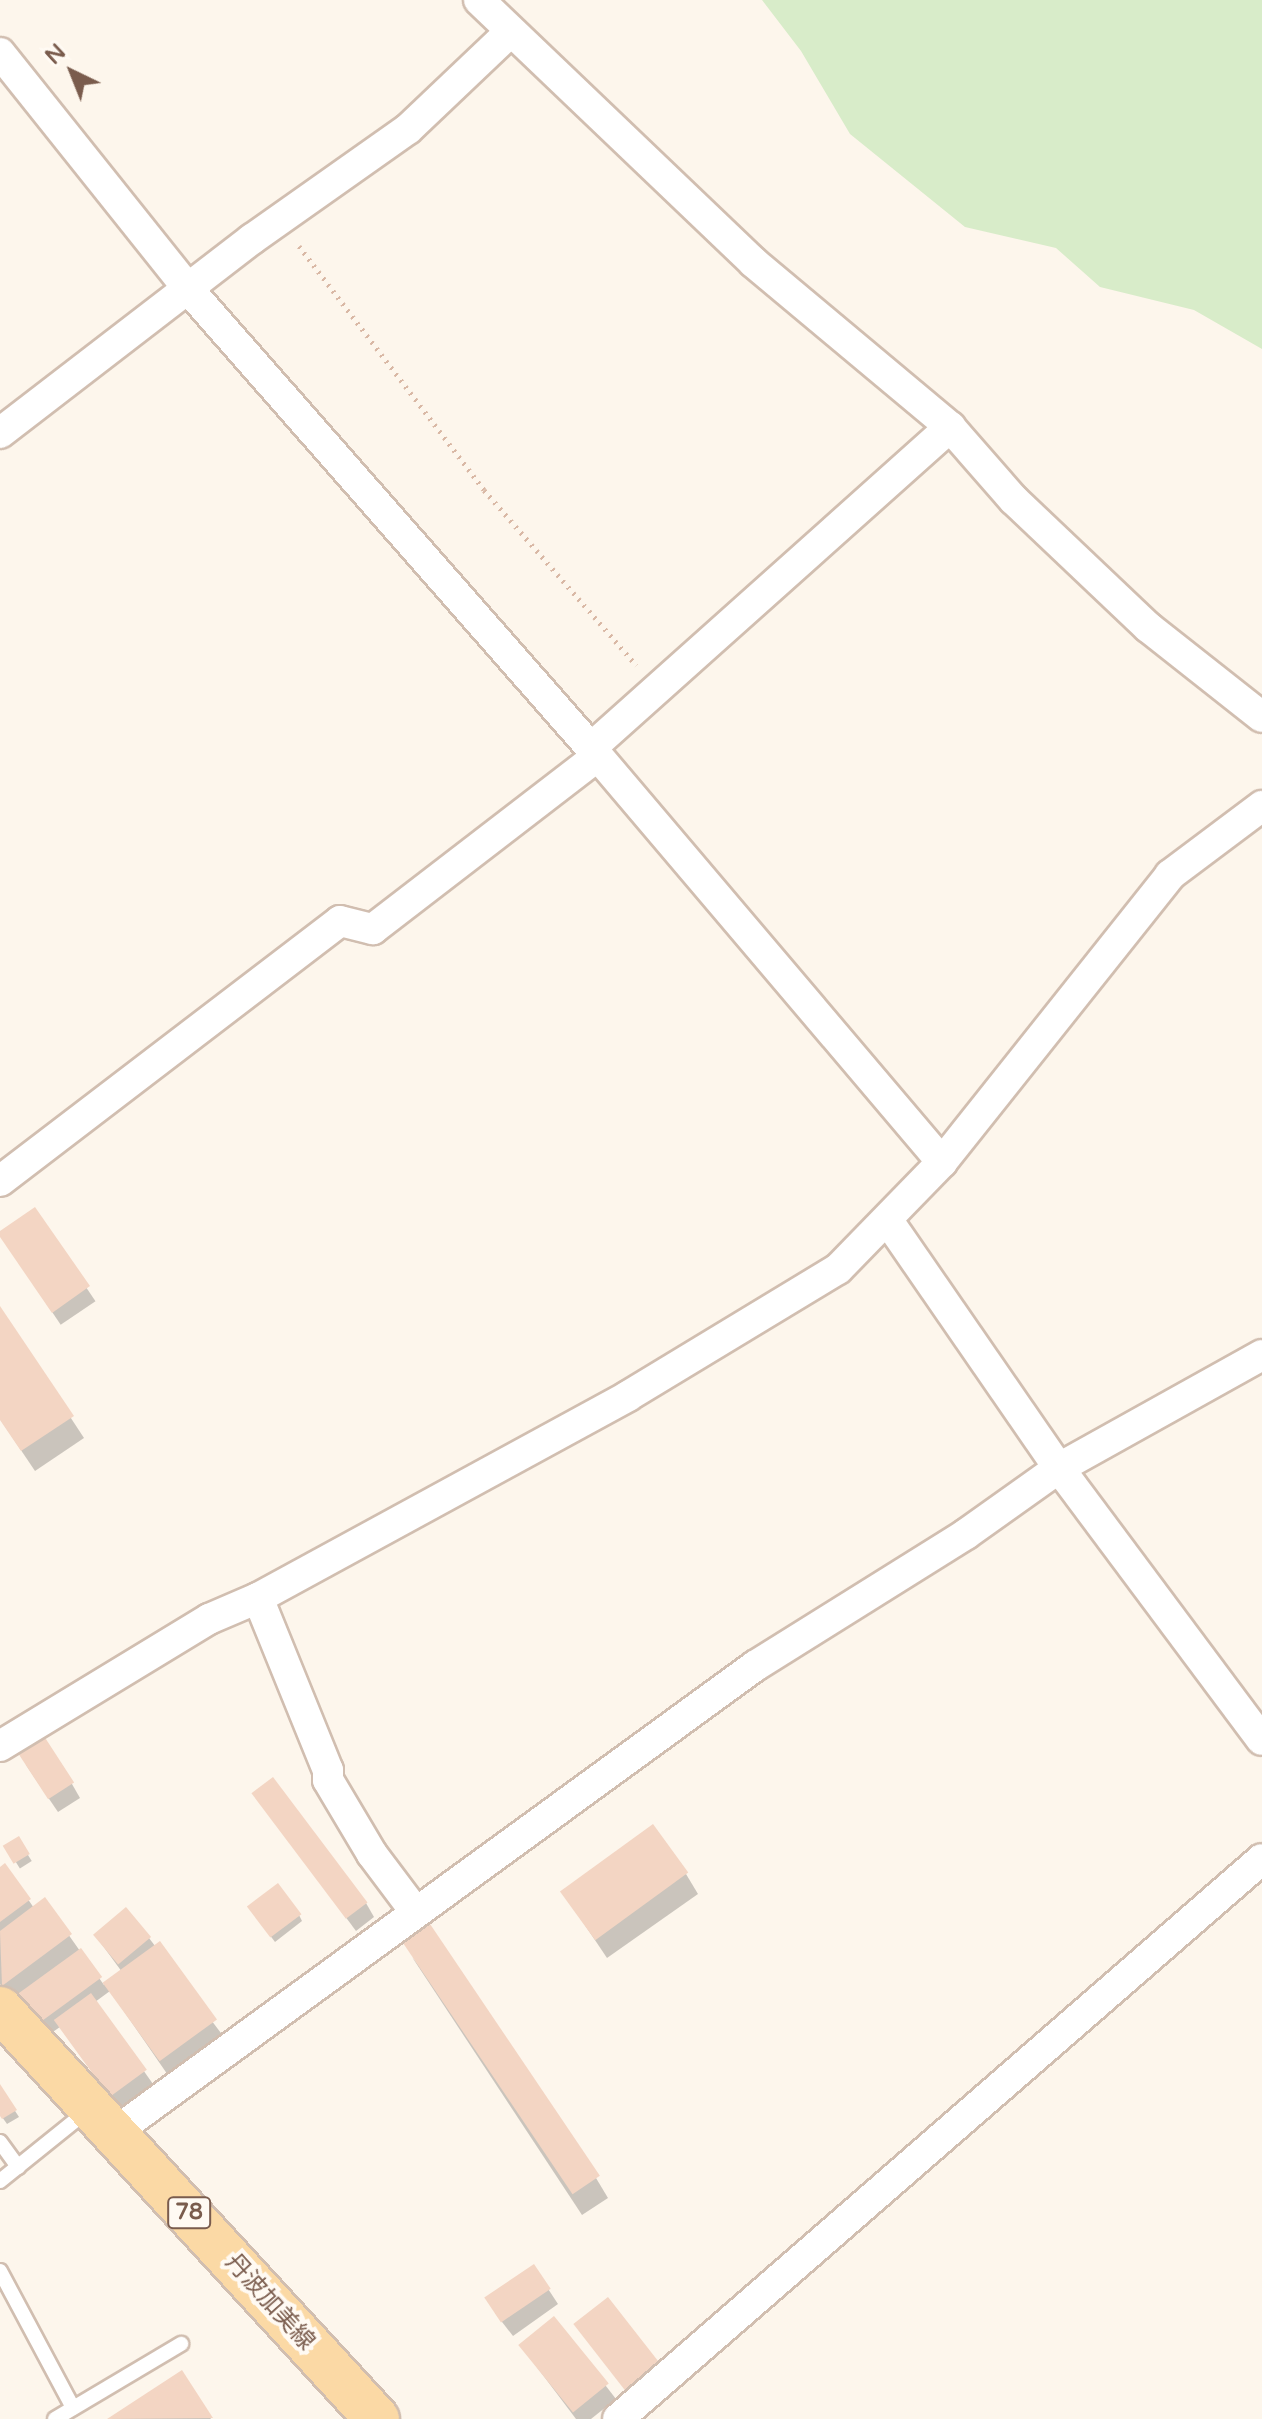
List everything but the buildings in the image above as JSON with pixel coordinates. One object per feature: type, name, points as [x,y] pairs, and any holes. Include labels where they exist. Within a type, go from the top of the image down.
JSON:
[{"type":"main road","name":"丹波加美線","points":[[0,2009],[377,2419]]},
{"type":"street","points":[[479,0],[509,33],[753,262],[950,427],[1014,500],[1148,627],[1262,717]]},
{"type":"street","points":[[0,433],[190,291],[279,220],[408,129],[509,33]]},
{"type":"street","points":[[0,53],[190,291],[594,753],[942,1162]]},
{"type":"street","points":[[0,1181],[340,921],[373,929],[594,753],[657,689],[950,427]]},
{"type":"street","points":[[0,1746],[209,1619],[258,1598],[722,1342],[838,1269],[889,1222],[942,1162],[1170,875],[1262,806]]},
{"type":"street","points":[[889,1222],[1059,1468],[1262,1740]]},
{"type":"street","points":[[104,2119],[414,1910],[755,1666],[966,1534],[1059,1468],[1262,1355]]},
{"type":"street","points":[[258,1598],[328,1770],[328,1780],[414,1910]]},
{"type":"street","points":[[618,2419],[1262,1859]]},
{"type":"lane","points":[[0,2181],[18,2167],[104,2119]]},
{"type":"lane","points":[[0,2142],[18,2167]]},
{"type":"lane","points":[[0,2271],[73,2408]]},
{"type":"lane","points":[[55,2419],[181,2344]]},
{"type":"path","points":[[279,220],[484,490],[657,689]]},
{"type":"green space","points":[[762,0],[1262,0],[1262,349],[1194,310],[1100,287],[1056,248],[965,227],[850,134],[801,51]]}]
